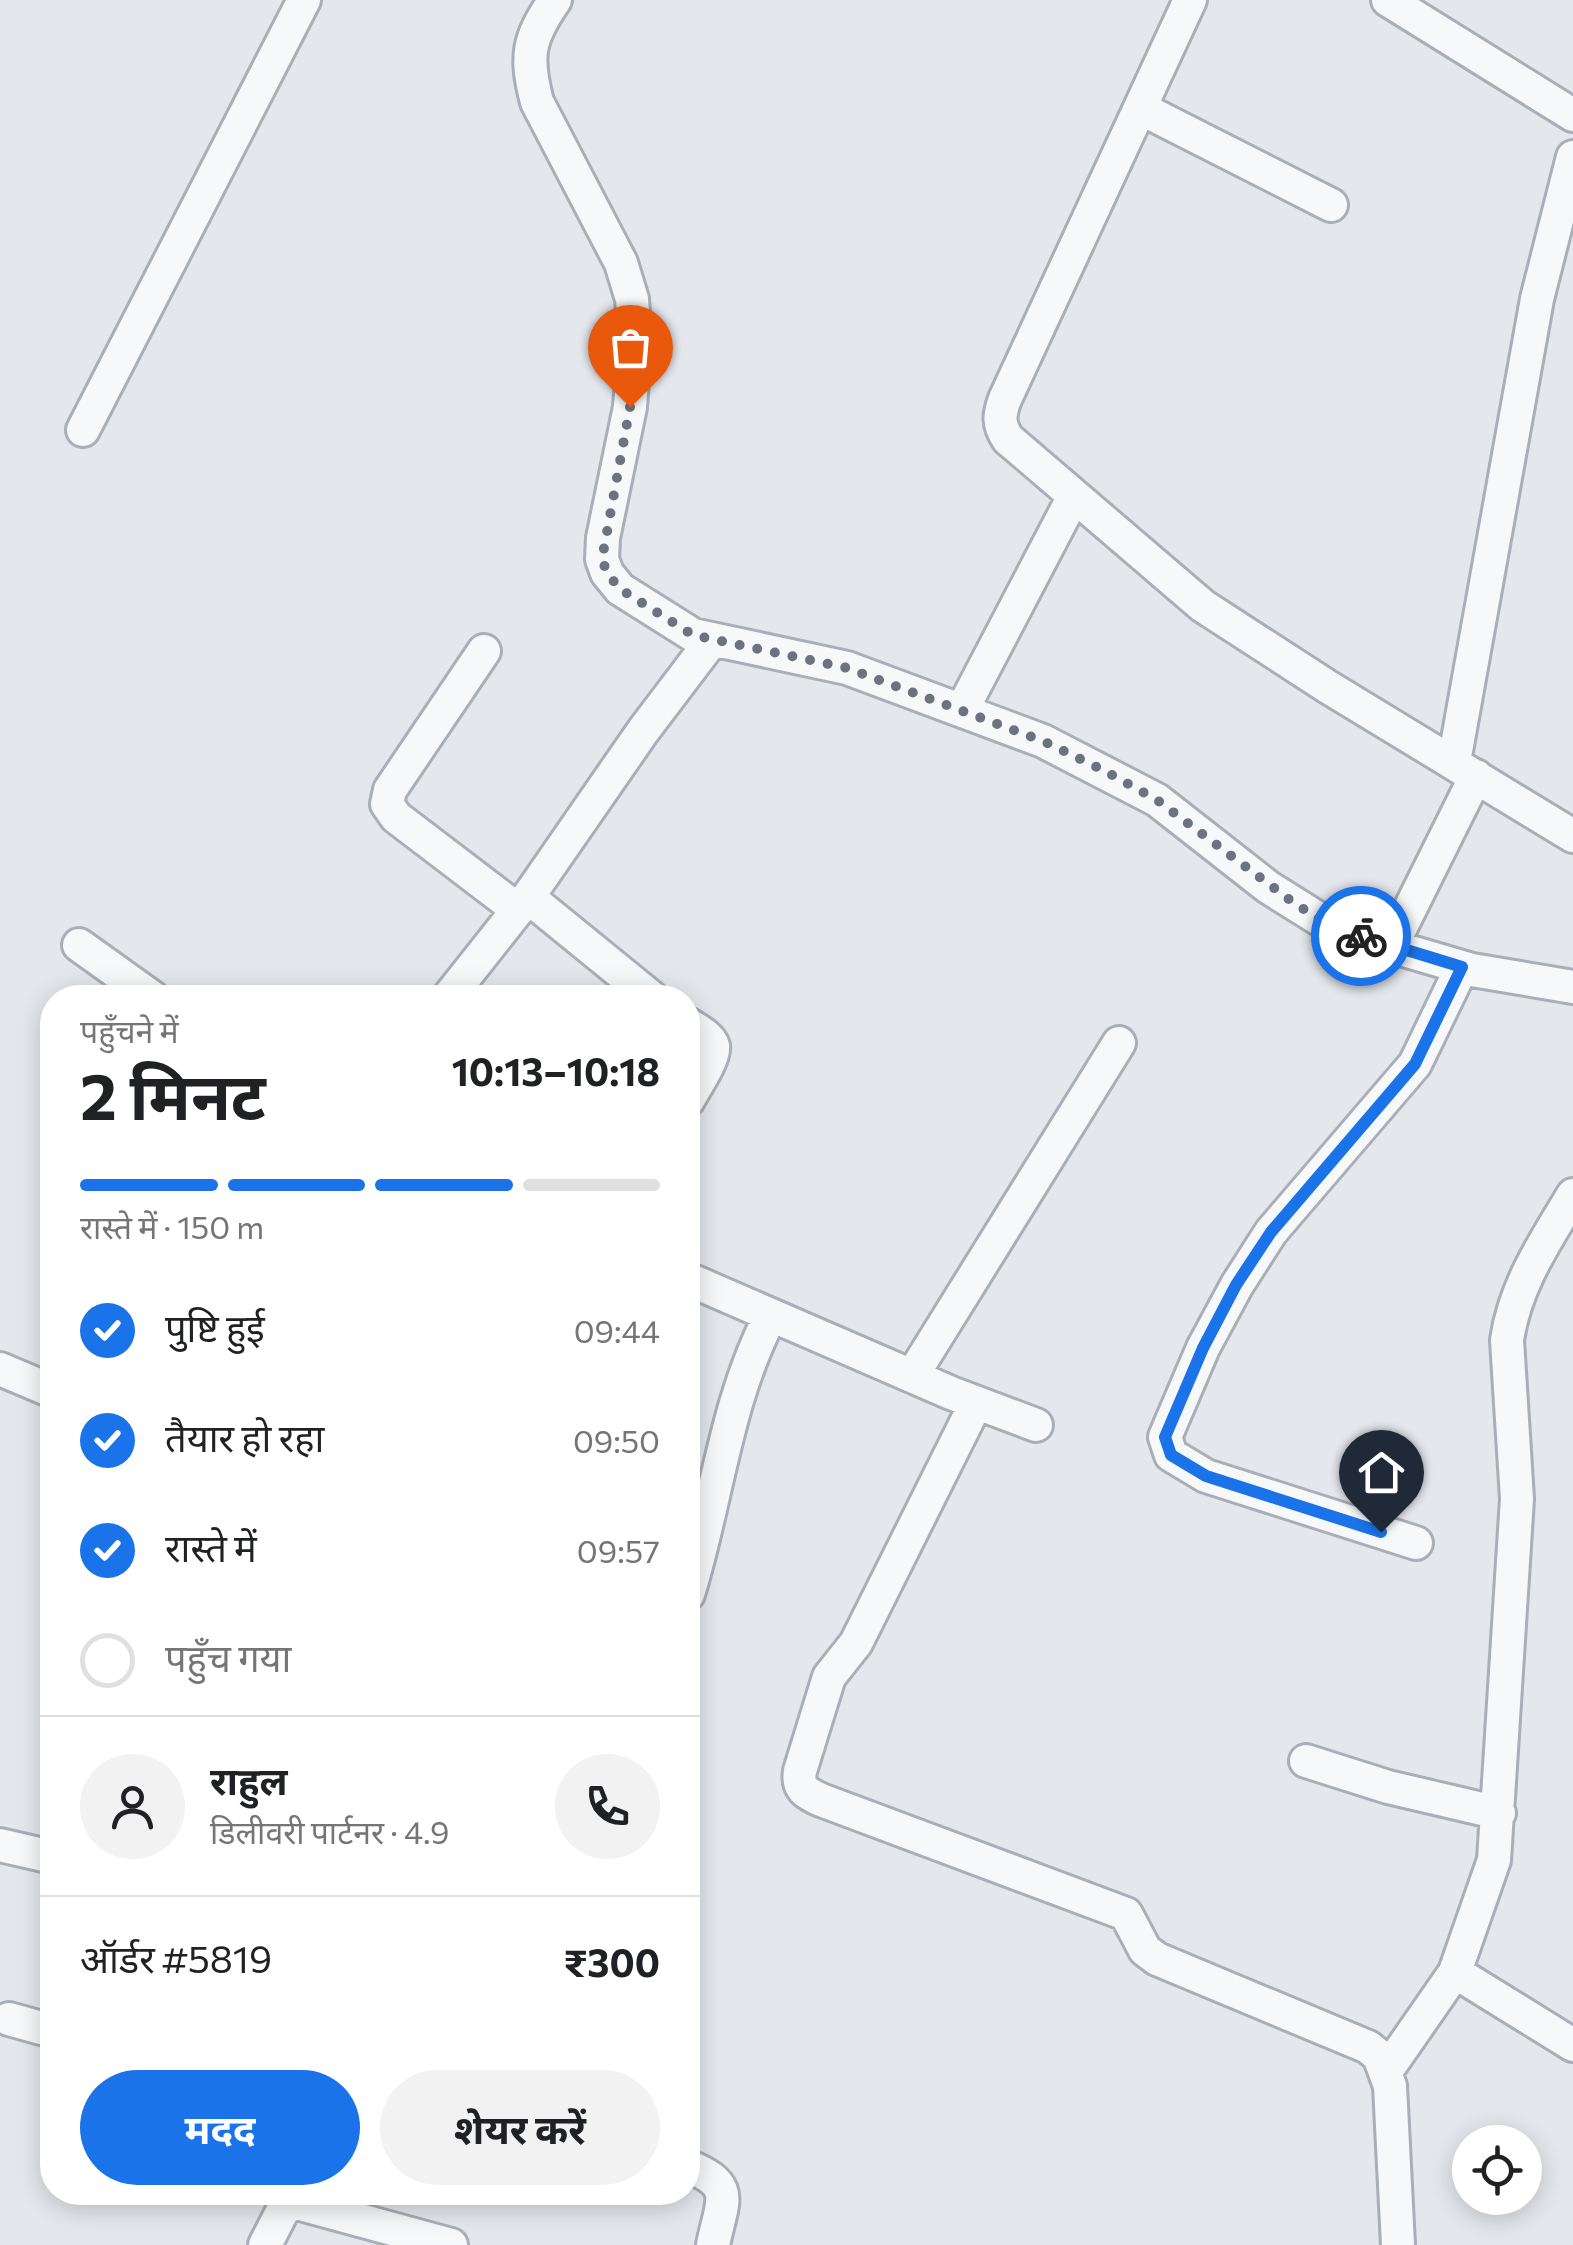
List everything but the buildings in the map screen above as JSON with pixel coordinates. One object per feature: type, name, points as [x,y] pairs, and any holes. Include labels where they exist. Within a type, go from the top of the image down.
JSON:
[{"type":"street","points":[[83,430],[304,0]]},
{"type":"street","points":[[554,0],[530,45],[529,72],[582,193],[621,264],[632,300],[635,340],[630,407],[602,559],[620,589],[693,635],[847,668],[1043,741],[1157,800],[1268,886],[1319,919],[1392,947],[1462,967],[1573,987]]},
{"type":"street","points":[[1190,0],[1000,413],[1002,430],[1203,606],[1573,836]]},
{"type":"street","points":[[1388,0],[1573,114]]},
{"type":"street","points":[[1140,108],[1331,205]]},
{"type":"street","points":[[1392,947],[1465,769],[1536,300],[1573,158]]},
{"type":"street","points":[[962,710],[1074,496]]},
{"type":"street","points":[[458,985],[523,904],[712,640]]},
{"type":"street","points":[[484,651],[390,790],[387,804],[396,817],[634,985]]},
{"type":"street","points":[[79,945],[135,985]]},
{"type":"street","points":[[1416,1543],[1206,1476],[1171,1455],[1165,1437],[1203,1348],[1236,1285],[1271,1232],[1415,1064],[1462,967]]},
{"type":"street","points":[[700,1032],[713,1047],[700,1078]]},
{"type":"street","points":[[912,1376],[1119,1043]]},
{"type":"street","points":[[1386,2070],[1455,1972],[1490,1876],[1499,1813],[1517,1499],[1507,1340],[1510,1315],[1531,1264],[1573,1195]]},
{"type":"street","points":[[700,1284],[1036,1425]]},
{"type":"street","points":[[700,1555],[743,1374],[771,1315]]},
{"type":"street","points":[[0,1369],[40,1386]]},
{"type":"street","points":[[976,1403],[856,1643],[829,1677],[800,1771],[800,1786],[821,1800],[1126,1914],[1145,1950],[1157,1959],[1350,2038],[1379,2056],[1386,2070],[1398,2245]]},
{"type":"street","points":[[1306,1761],[1388,1787],[1499,1813]]},
{"type":"street","points":[[0,1844],[40,1854]]},
{"type":"street","points":[[1455,1972],[1573,2045]]},
{"type":"street","points":[[9,2018],[40,2027]]},
{"type":"street","points":[[700,2172],[717,2180],[723,2192],[713,2245]]},
{"type":"street","points":[[265,2245],[285,2205]]},
{"type":"street","points":[[312,2205],[451,2245]]},
{"type":"way so far","points":[[630,407],[603,538],[602,559],[620,589],[693,635],[847,668],[1043,741],[1157,800],[1268,886],[1319,919],[1361,936]]},
{"type":"route","points":[[1361,936],[1462,967],[1415,1064],[1271,1232],[1236,1285],[1203,1348],[1165,1437],[1171,1455],[1206,1476],[1381,1532]]}]
